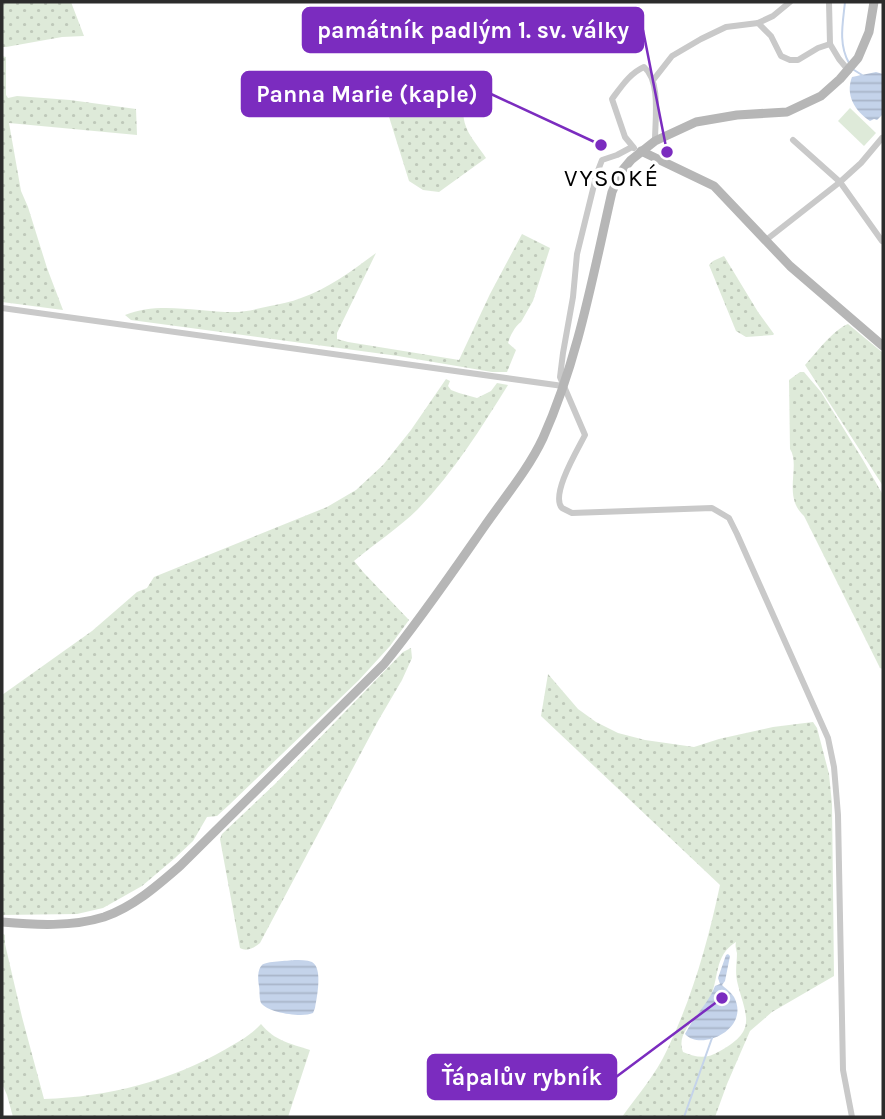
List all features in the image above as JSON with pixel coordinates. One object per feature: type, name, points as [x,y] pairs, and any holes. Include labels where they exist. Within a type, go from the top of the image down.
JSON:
[{"type":"main road","points":[[2,922],[83,922],[105,916],[131,904],[180,866],[384,664],[411,631],[541,442],[564,386],[579,335],[612,192],[636,149],[696,122],[737,115],[787,112],[821,96],[849,71],[858,58],[869,32],[874,2]]},
{"type":"main road","points":[[636,149],[714,186],[790,266],[883,346]]},
{"type":"street","points":[[654,79],[673,56],[701,39],[726,27],[758,23],[773,16],[790,2]]},
{"type":"street","points":[[829,2],[830,44],[849,71]]},
{"type":"street","points":[[758,23],[771,36],[781,55],[790,60],[798,60],[830,44]]},
{"type":"street","points":[[655,141],[654,79],[644,67],[626,81],[612,99],[625,137],[636,149],[602,160],[577,254],[560,377],[585,435],[560,487],[558,500],[563,509],[572,513],[712,508],[729,519],[820,718],[828,738],[834,767],[838,828],[843,1070],[852,1117]]},
{"type":"street","points":[[766,240],[840,182],[882,138]]},
{"type":"street","points":[[793,140],[840,182],[882,241]]},
{"type":"street","points":[[2,308],[564,386]]},
{"type":"green space","points":[[2,2],[71,2],[84,36],[2,47]]},
{"type":"green space","points":[[2,56],[6,57],[8,98],[17,96],[70,100],[136,109],[137,135],[9,123],[21,191],[63,310],[2,302]]},
{"type":"green space","points":[[428,101],[464,103],[466,126],[486,158],[439,192],[423,190],[409,181],[385,104]]},
{"type":"green space","points":[[850,108],[876,133],[864,146],[838,121]]},
{"type":"green space","points":[[522,234],[550,248],[533,301],[509,340],[508,343],[516,350],[507,372],[131,320],[125,315],[164,308],[238,312],[286,303],[331,284],[376,253],[337,333],[337,339],[459,360]]},
{"type":"green space","points":[[724,256],[773,335],[746,337],[736,331],[709,265]]},
{"type":"green space","points":[[848,324],[883,353],[883,486],[805,365],[831,336]]},
{"type":"green space","points":[[804,372],[821,392],[883,495],[883,669],[880,668],[794,499],[789,380]]},
{"type":"green space","points":[[446,379],[450,381],[448,386],[451,390],[477,398],[491,391],[497,383],[508,385],[466,449],[431,495],[403,523],[354,561],[409,620],[390,646],[359,680],[229,805],[217,816],[207,817],[193,841],[142,886],[103,908],[77,914],[2,915],[2,695],[92,631],[137,592],[147,588],[154,577],[327,507],[356,490],[383,465]]},
{"type":"green space","points":[[411,648],[412,658],[402,680],[260,943],[250,949],[240,948],[220,839],[222,834],[275,784],[403,652]]},
{"type":"green space","points":[[548,674],[578,709],[596,722],[618,733],[645,740],[694,747],[773,727],[813,722],[817,728],[829,774],[832,804],[834,976],[772,1012],[750,1031],[715,1117],[622,1117],[657,1068],[676,1030],[698,969],[720,885],[541,716]],"holes":[[[736,942],[736,977],[745,1013],[745,1029],[732,1043],[711,1055],[697,1056],[683,1052],[682,1037],[709,1000],[720,961]]]},
{"type":"green space","points":[[2,933],[5,935],[22,1017],[44,1099],[115,1091],[161,1078],[226,1049],[261,1024],[277,1038],[310,1050],[288,1117],[13,1117],[2,1084]]},
{"type":"water","points":[[876,72],[883,74],[883,114],[877,120],[870,121],[853,102],[850,84],[852,77]]},
{"type":"water","points":[[728,954],[730,956],[722,985],[734,997],[736,1019],[730,1028],[712,1039],[692,1039],[685,1034],[715,986],[720,984],[718,978]]},
{"type":"water","points":[[294,960],[312,962],[317,970],[318,990],[313,1013],[286,1014],[261,1003],[258,978],[260,967],[268,963]]},
{"type":"waterway","points":[[845,2],[842,41],[849,63]]},
{"type":"waterway","points":[[854,70],[863,77]]},
{"type":"waterway","points":[[684,1117],[712,1038]]},
{"type":"place","name":"Panna Marie (kaple)","points":[[601,145]]},
{"type":"place","name":"památník padlým 1. sv. války","points":[[667,152]]},
{"type":"place","name":"Ťápalův rybník","points":[[722,998]]},
{"type":"district","name":"VYSOKÉ","points":[[612,178]]}]
